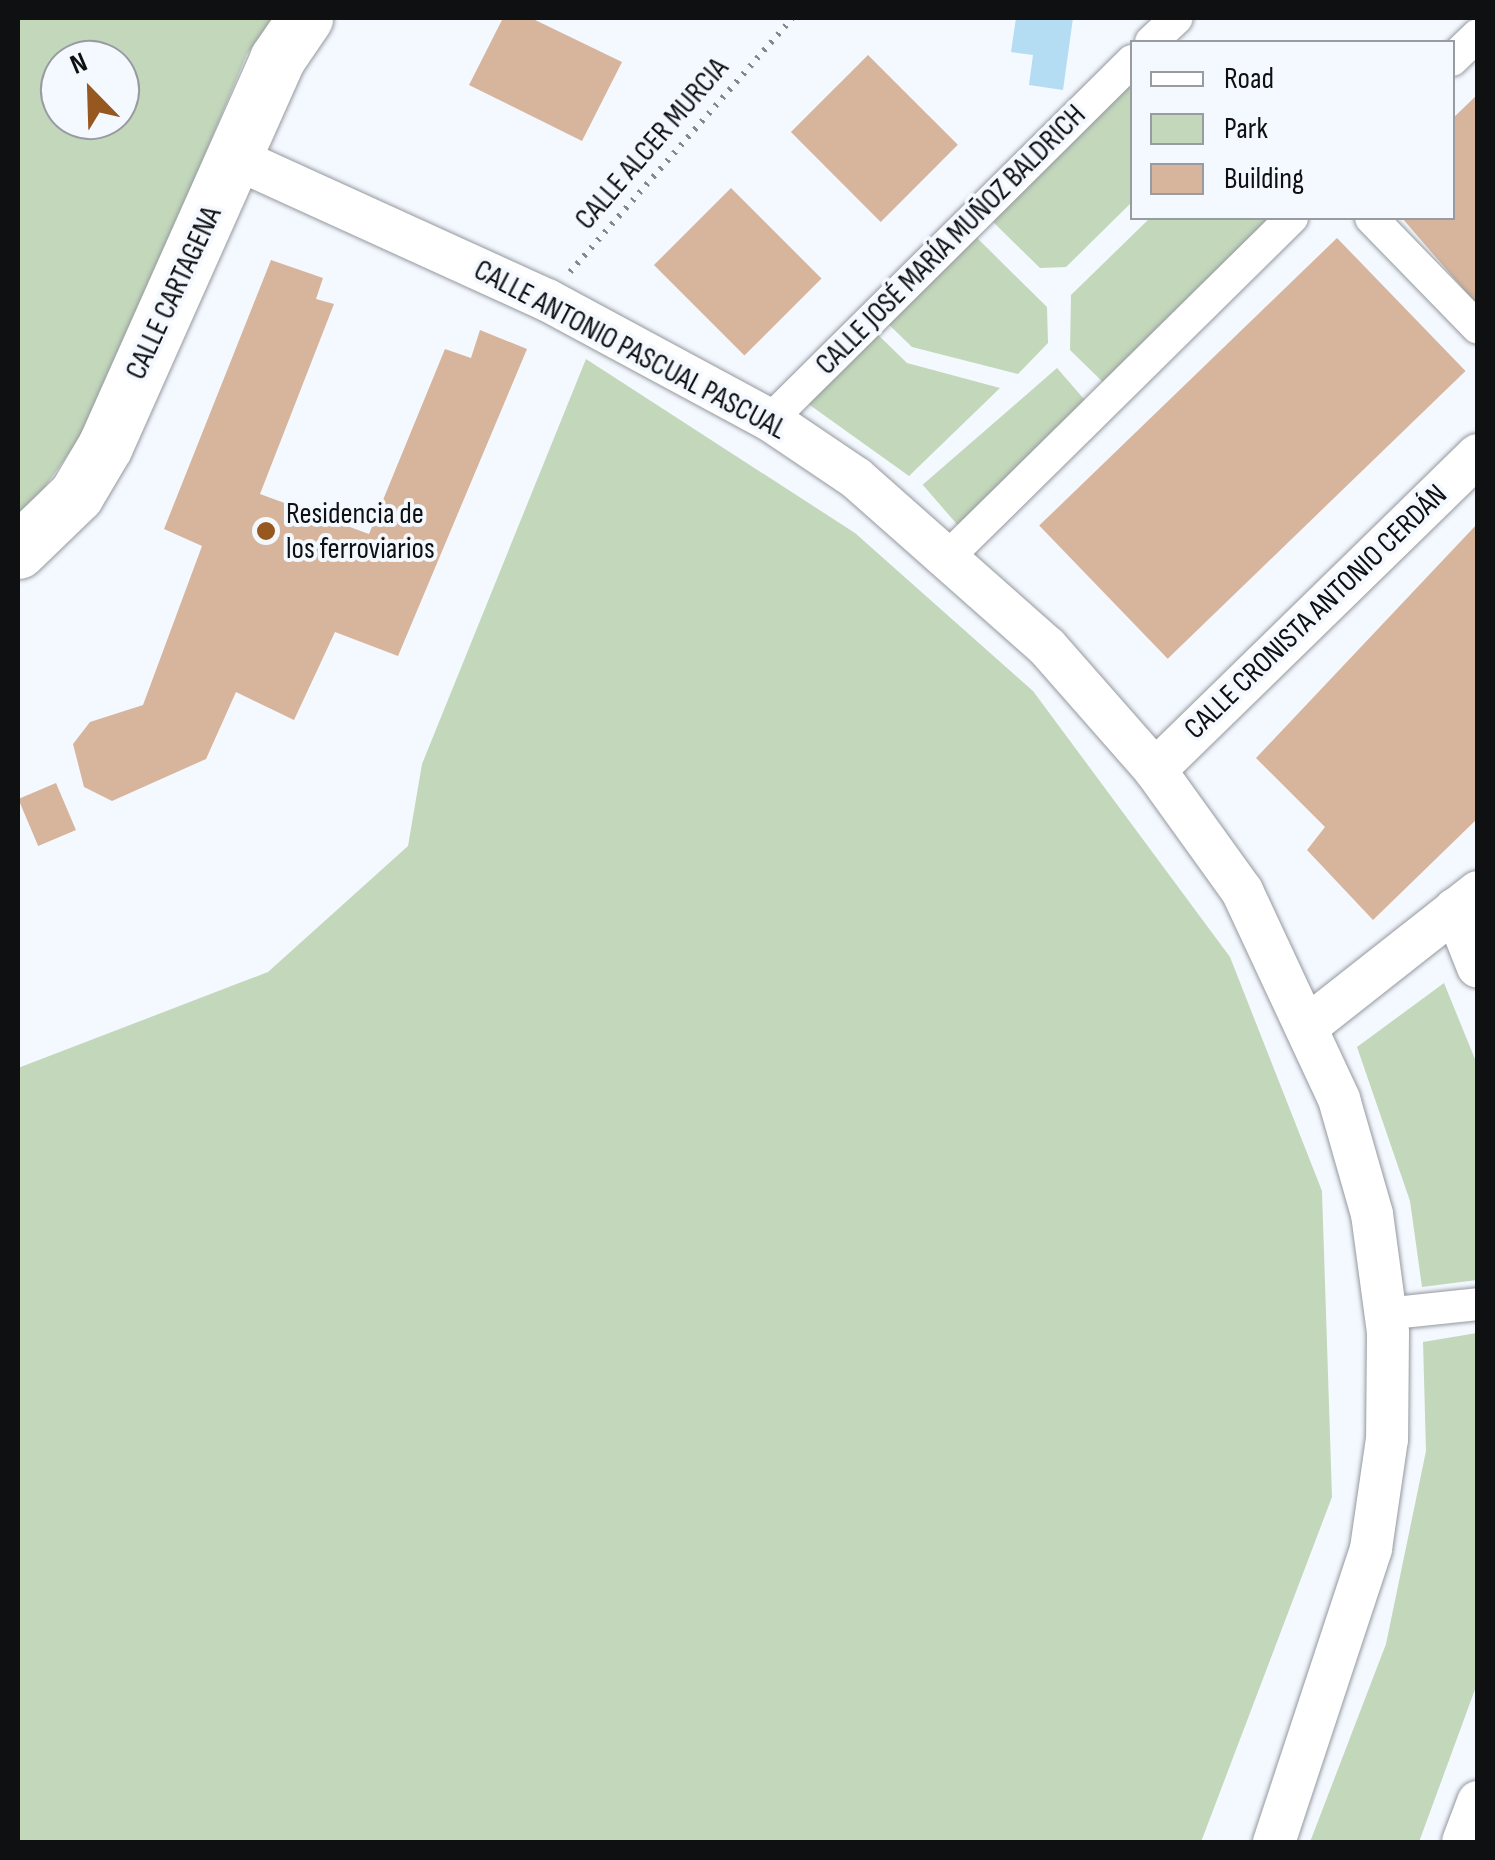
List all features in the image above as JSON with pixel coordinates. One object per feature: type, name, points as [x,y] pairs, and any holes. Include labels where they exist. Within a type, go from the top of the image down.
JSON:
[{"type":"main road","name":"CALLE CARTAGENA","points":[[18,550],[76,494],[104,446],[305,18]]},
{"type":"street","name":"CALLE JOSÉ MARÍA MUÑOZ BALDRICH","points":[[770,420],[1130,63]]},
{"type":"street","name":"CALLE ANTONIO PASCUAL PASCUAL","points":[[236,158],[547,300],[770,420],[951,554],[1156,770],[1242,891],[1309,1024],[1372,1214],[1386,1314],[1387,1440],[1371,1549],[1274,1842]]},
{"type":"street","points":[[951,554],[1290,220]]},
{"type":"street","points":[[1373,220],[1478,328]]},
{"type":"street","name":"CALLE CRONISTA ANTONIO CERDÁN","points":[[1156,770],[1478,455]]},
{"type":"street","points":[[1309,1024],[1466,900],[1478,968]]},
{"type":"street","points":[[1386,1314],[1478,1304]]},
{"type":"street","points":[[1463,1842],[1478,1802]]},
{"type":"path","name":"CALLE ALCER MURCIA","points":[[547,300],[792,18]]},
{"type":"green space","points":[[18,18],[276,18],[247,54],[96,415],[18,525]]},
{"type":"green space","points":[[1130,73],[1130,204],[1066,267],[1040,268],[986,215]]},
{"type":"green space","points":[[1148,220],[1279,220],[1110,389],[1070,350],[1071,295]]},
{"type":"green space","points":[[970,231],[1047,307],[1048,343],[1018,374],[912,347],[880,316]]},
{"type":"green space","points":[[870,327],[907,363],[1000,388],[909,476],[800,398]]},
{"type":"green space","points":[[586,359],[855,533],[1033,691],[1230,957],[1322,1191],[1332,1497],[1201,1842],[18,1842],[18,1068],[268,972],[408,846],[422,764]]},
{"type":"green space","points":[[1057,368],[1092,408],[957,525],[923,485]]},
{"type":"green space","points":[[1444,983],[1477,1064],[1477,1280],[1422,1287],[1410,1201],[1357,1047]]},
{"type":"green space","points":[[1477,1333],[1477,1684],[1419,1842],[1310,1842],[1386,1644],[1426,1451],[1423,1342]]},
{"type":"water","points":[[1016,18],[1073,18],[1063,90],[1029,85],[1033,55],[1011,52]]},
{"type":"building","points":[[503,18],[531,18],[622,62],[582,141],[469,85]]},
{"type":"building","points":[[868,55],[958,145],[881,222],[791,132]]},
{"type":"building","points":[[1478,94],[1478,306],[1404,220],[1455,220],[1455,116]]},
{"type":"building","points":[[731,188],[822,279],[744,356],[654,265]]},
{"type":"building","points":[[1337,238],[1466,371],[1168,659],[1039,526]]},
{"type":"building","name":"Residencia de los ferroviarios","points":[[271,260],[323,278],[316,299],[334,304],[260,494],[369,534],[445,349],[471,358],[480,330],[527,349],[398,656],[335,632],[294,720],[236,692],[206,759],[112,801],[84,787],[73,744],[90,722],[143,705],[202,546],[164,529]]},
{"type":"building","points":[[1478,523],[1478,818],[1373,920],[1307,850],[1325,827],[1256,758]]},
{"type":"building","points":[[56,783],[76,830],[38,846],[18,799]]},
{"type":"place","name":"Residencia de los ferroviarios","points":[[266,531]]}]
